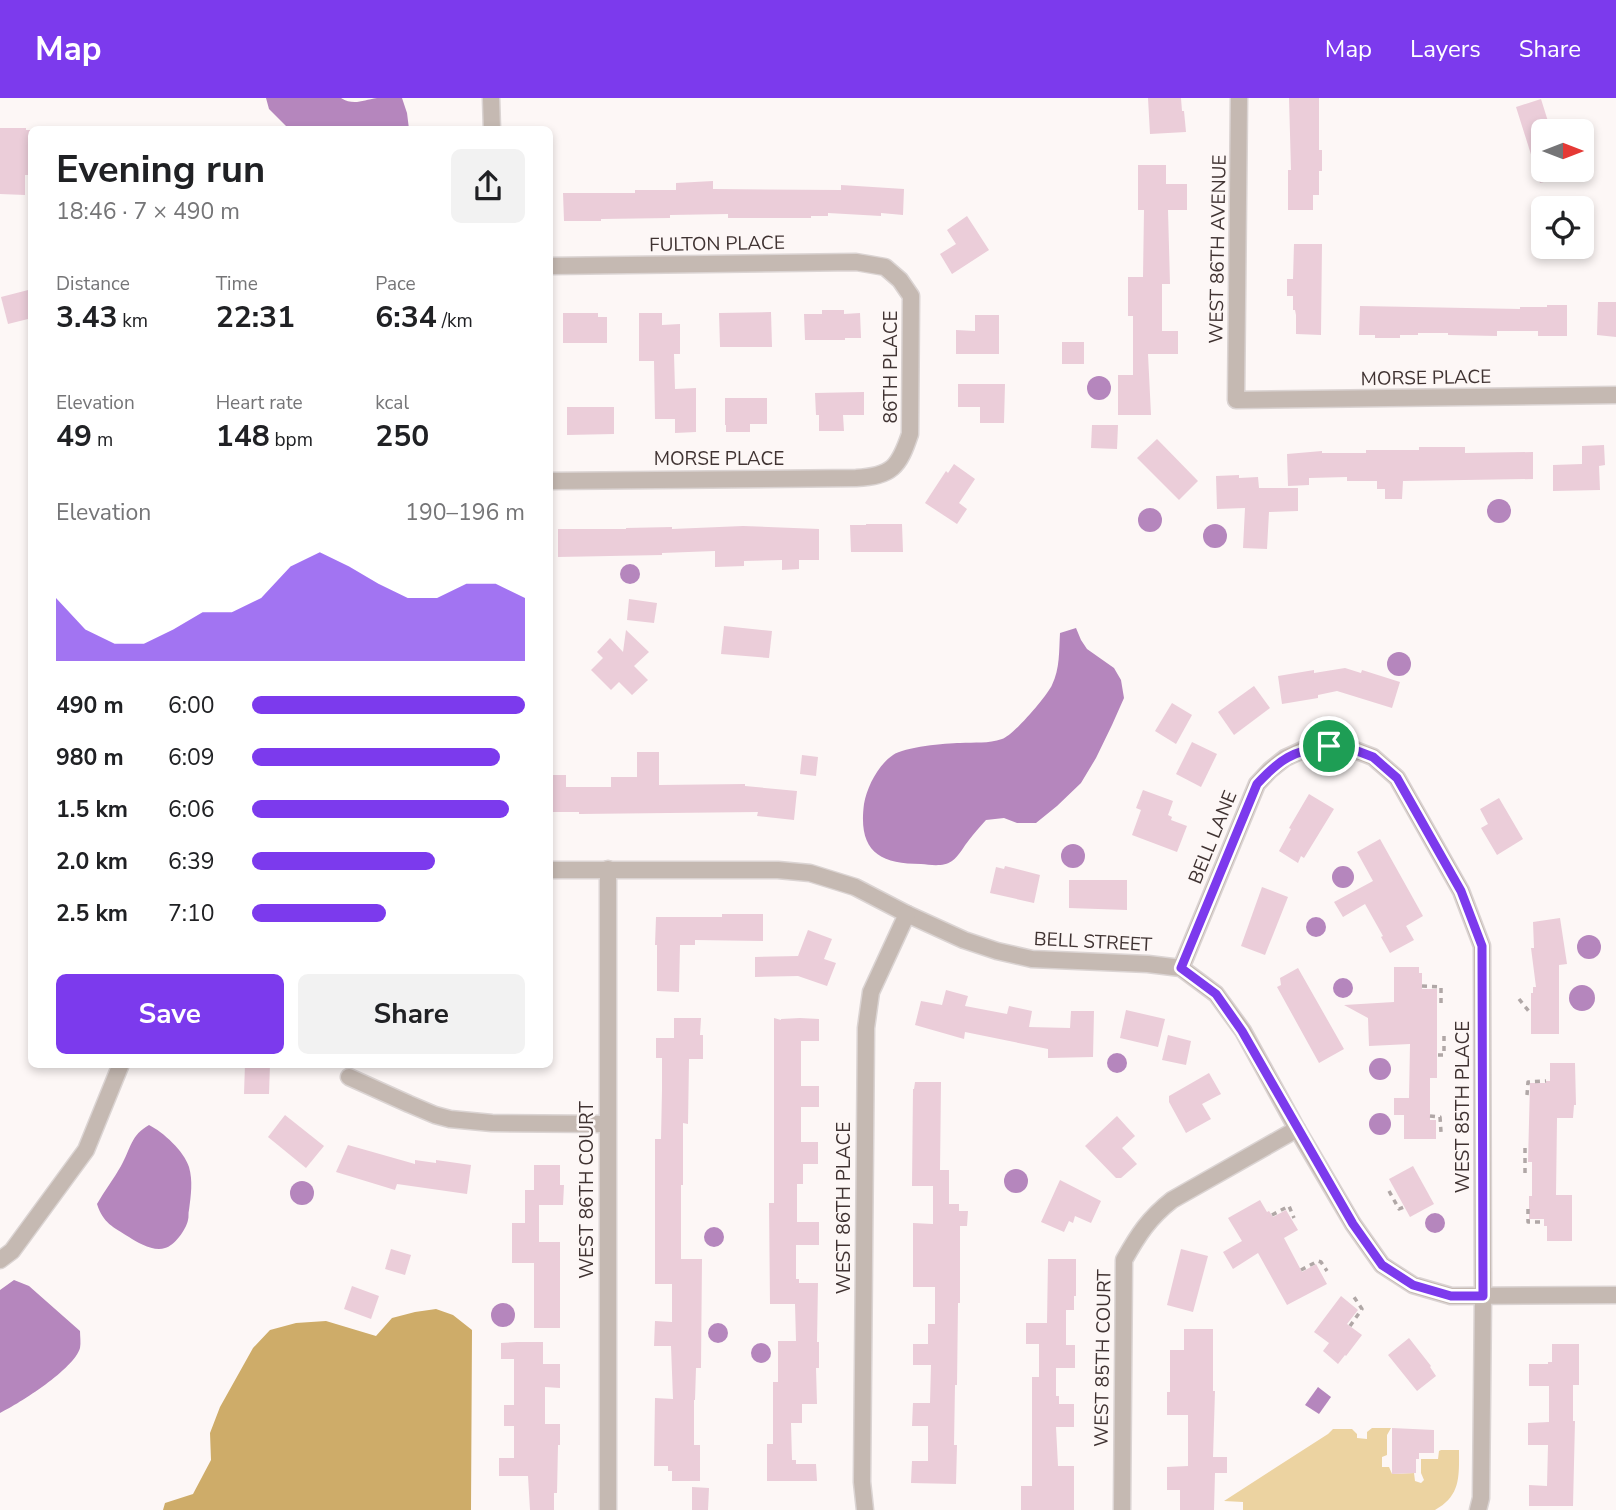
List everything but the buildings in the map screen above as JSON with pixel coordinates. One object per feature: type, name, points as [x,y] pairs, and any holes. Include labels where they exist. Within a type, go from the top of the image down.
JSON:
[{"type":"street","points":[[491,98],[492,126]]},
{"type":"street","name":"WEST 86TH AVENUE","points":[[1236,400],[1239,98]]},
{"type":"street","name":"FULTON PLACE","points":[[553,266],[856,262],[885,267]]},
{"type":"street","name":"86TH PLACE","points":[[885,267],[900,280],[911,296],[910,434],[903,455],[889,472]]},
{"type":"street","name":"MORSE PLACE","points":[[1236,400],[1616,395]]},
{"type":"street","name":"MORSE PLACE","points":[[553,481],[856,478],[889,472]]},
{"type":"street","name":"BELL LANE","points":[[1181,968],[1257,784],[1285,758],[1305,749],[1326,746],[1352,749]]},
{"type":"street","name":"WEST 85TH PLACE","points":[[1352,749],[1373,757],[1397,778],[1461,891],[1482,946],[1483,1296],[1481,1498],[1478,1510]]},
{"type":"street","name":"WEST 86TH COURT","points":[[608,869],[608,1510]]},
{"type":"street","name":"BELL STREET","points":[[553,870],[778,870],[810,873],[855,887],[964,940],[997,951],[1032,959],[1181,968],[1216,994],[1242,1031],[1353,1224],[1382,1265],[1413,1285],[1451,1296],[1616,1295]]},
{"type":"street","name":"WEST 86TH PLACE","points":[[865,1510],[862,1482],[866,1028],[871,992],[907,914]]},
{"type":"street","points":[[0,1259],[12,1251],[86,1150],[119,1068]]},
{"type":"street","points":[[349,1077],[450,1119],[492,1123],[607,1124]]},
{"type":"street","name":"WEST 85TH COURT","points":[[1122,1510],[1124,1260],[1138,1234],[1155,1213],[1171,1200],[1297,1129]]},
{"type":"path","points":[[1422,986],[1441,986],[1441,1003]]},
{"type":"path","points":[[1519,999],[1531,1014]]},
{"type":"path","points":[[1438,1055],[1444,1055],[1444,1033]]},
{"type":"path","points":[[1527,1095],[1528,1082],[1546,1081]]},
{"type":"path","points":[[1430,1116],[1440,1117],[1441,1132]]},
{"type":"path","points":[[1525,1173],[1525,1148],[1529,1148]]},
{"type":"path","points":[[1389,1191],[1399,1209],[1404,1207]]},
{"type":"path","points":[[1272,1215],[1289,1206],[1294,1218]]},
{"type":"path","points":[[1528,1209],[1528,1222],[1544,1222]]},
{"type":"path","points":[[1301,1270],[1318,1261],[1327,1271]]},
{"type":"path","points":[[1350,1326],[1362,1309],[1354,1297]]},
{"type":"shaded area","points":[[266,98],[341,98],[354,102],[402,98],[409,126],[286,126],[269,109]]},
{"type":"shaded area","points":[[1099,376],[1108,379],[1111,388],[1108,397],[1099,400],[1090,397],[1087,388],[1090,379]]},
{"type":"shaded area","points":[[1499,499],[1507,503],[1511,511],[1507,519],[1499,523],[1491,519],[1487,511],[1491,503]]},
{"type":"shaded area","points":[[1150,508],[1159,511],[1162,520],[1159,529],[1150,532],[1141,529],[1138,520],[1141,511]]},
{"type":"shaded area","points":[[1215,524],[1224,527],[1227,536],[1224,545],[1215,548],[1206,545],[1203,536],[1206,527]]},
{"type":"shaded area","points":[[630,564],[637,567],[640,574],[637,581],[630,584],[623,581],[620,574],[623,567]]},
{"type":"shaded area","points":[[1076,628],[1087,649],[1114,668],[1121,680],[1124,698],[1081,783],[1036,823],[1017,823],[1004,818],[986,820],[957,856],[945,864],[893,861],[874,851],[864,833],[864,804],[871,784],[883,764],[893,755],[906,750],[945,744],[992,742],[1007,736],[1044,698],[1052,685],[1058,666],[1060,633]]},
{"type":"shaded area","points":[[1399,652],[1407,656],[1411,664],[1407,672],[1399,676],[1391,672],[1387,664],[1391,656]]},
{"type":"shaded area","points":[[1073,844],[1082,847],[1085,856],[1082,865],[1073,868],[1064,865],[1061,856],[1064,847]]},
{"type":"shaded area","points":[[1343,866],[1351,869],[1354,877],[1351,885],[1343,888],[1335,885],[1332,877],[1335,869]]},
{"type":"shaded area","points":[[1312,917],[1320,917],[1326,927],[1320,937],[1312,937],[1306,931],[1306,923]]},
{"type":"shaded area","points":[[1589,935],[1598,938],[1601,947],[1598,956],[1589,959],[1580,956],[1577,947],[1580,938]]},
{"type":"shaded area","points":[[1343,978],[1350,981],[1353,988],[1350,995],[1343,998],[1336,995],[1333,988],[1336,981]]},
{"type":"shaded area","points":[[1582,985],[1591,989],[1595,998],[1591,1007],[1582,1011],[1573,1007],[1569,998],[1573,989]]},
{"type":"shaded area","points":[[1117,1053],[1124,1056],[1127,1063],[1124,1070],[1117,1073],[1110,1070],[1107,1063],[1110,1056]]},
{"type":"shaded area","points":[[1380,1058],[1390,1065],[1391,1069],[1384,1079],[1380,1080],[1370,1073],[1369,1069],[1376,1059]]},
{"type":"shaded area","points":[[1380,1113],[1390,1120],[1391,1124],[1384,1134],[1380,1135],[1370,1128],[1369,1124],[1376,1114]]},
{"type":"shaded area","points":[[149,1125],[178,1149],[189,1167],[191,1178],[187,1224],[176,1241],[161,1249],[141,1244],[113,1227],[102,1216],[97,1204],[135,1138]]},
{"type":"shaded area","points":[[1016,1169],[1025,1172],[1028,1181],[1025,1190],[1016,1193],[1007,1190],[1004,1181],[1007,1172]]},
{"type":"shaded area","points":[[302,1181],[313,1188],[314,1193],[307,1204],[302,1205],[291,1198],[290,1193],[297,1182]]},
{"type":"shaded area","points":[[1431,1213],[1439,1213],[1445,1223],[1439,1233],[1431,1233],[1425,1227],[1425,1219]]},
{"type":"shaded area","points":[[714,1227],[721,1230],[724,1237],[721,1244],[714,1247],[707,1244],[704,1237],[707,1230]]},
{"type":"shaded area","points":[[14,1280],[29,1286],[80,1331],[80,1348],[68,1366],[57,1375],[33,1394],[0,1413],[0,1290]]},
{"type":"shaded area","points":[[503,1303],[512,1306],[515,1315],[512,1324],[503,1327],[494,1324],[491,1315],[494,1306]]},
{"type":"shaded area","points":[[436,1309],[453,1315],[472,1330],[471,1510],[163,1510],[165,1503],[193,1494],[211,1460],[210,1433],[220,1407],[253,1348],[270,1330],[296,1323],[326,1321],[376,1336],[392,1318]]},
{"type":"shaded area","points":[[718,1323],[725,1326],[728,1333],[725,1340],[718,1343],[711,1340],[708,1333],[711,1326]]},
{"type":"shaded area","points":[[761,1343],[768,1346],[771,1353],[768,1360],[761,1363],[754,1360],[751,1353],[754,1346]]},
{"type":"shaded area","points":[[1318,1387],[1331,1397],[1319,1414],[1305,1405]]},
{"type":"shaded area","points":[[1372,1428],[1391,1428],[1387,1435],[1387,1455],[1382,1457],[1382,1467],[1389,1467],[1392,1474],[1414,1473],[1415,1481],[1421,1483],[1424,1480],[1421,1459],[1438,1459],[1441,1450],[1459,1450],[1457,1484],[1450,1498],[1435,1510],[1243,1510],[1243,1502],[1224,1501],[1333,1429],[1352,1429],[1357,1438],[1367,1439],[1367,1432]]},
{"type":"route","points":[[1329,746],[1352,749],[1373,757],[1397,778],[1461,891],[1482,946],[1483,1296],[1451,1296],[1413,1285],[1382,1265],[1353,1224],[1242,1031],[1216,994],[1181,968],[1257,784],[1285,758],[1305,749],[1329,746]]}]
